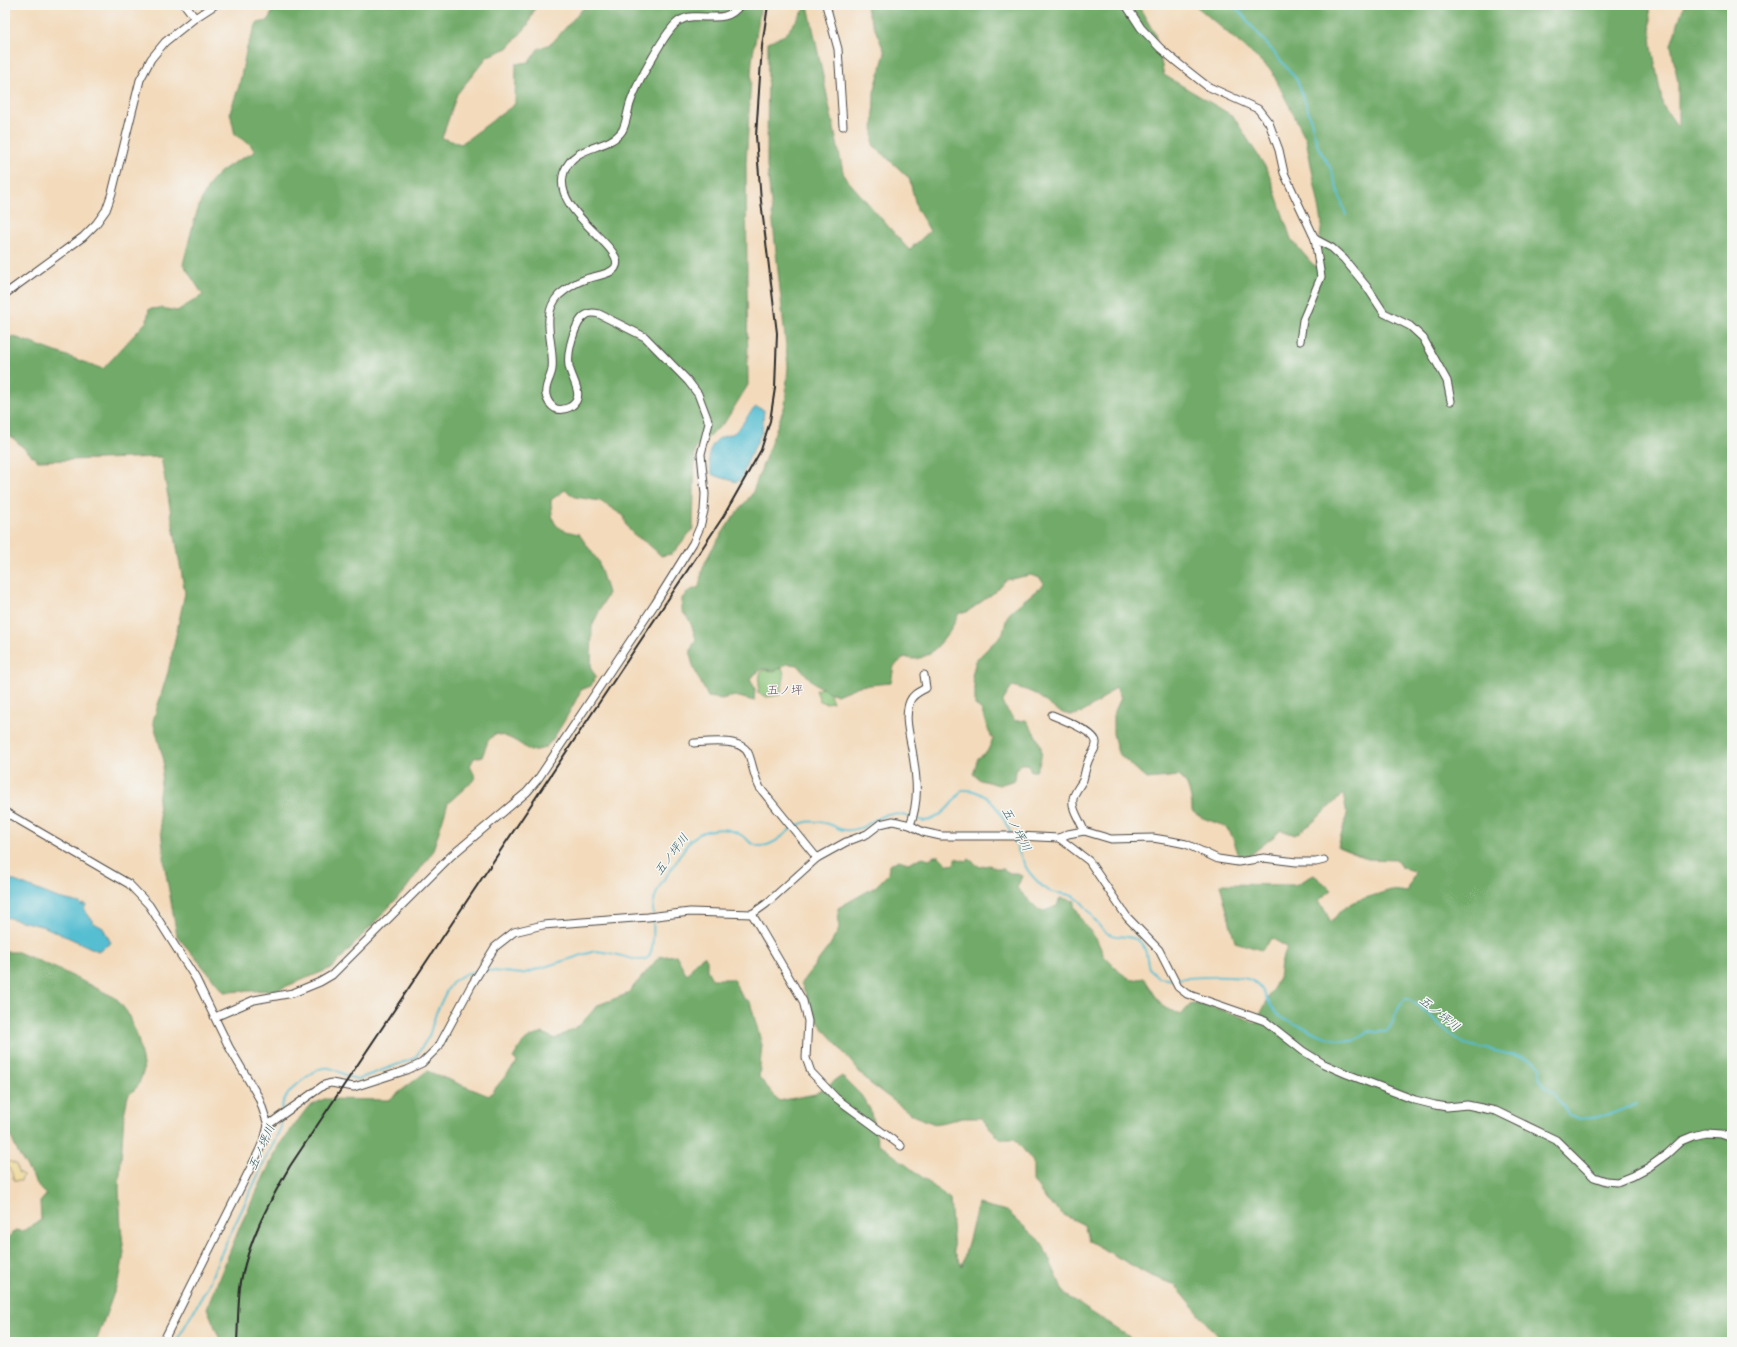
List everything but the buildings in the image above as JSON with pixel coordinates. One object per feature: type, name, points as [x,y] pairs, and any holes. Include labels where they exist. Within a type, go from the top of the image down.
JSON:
[{"type":"street","points":[[185,5],[195,18]]},
{"type":"street","points":[[5,294],[83,236],[96,224],[106,210],[112,193],[140,80],[151,59],[165,42],[195,18],[215,5]]},
{"type":"street","points":[[214,1017],[254,1000],[293,993],[320,982],[332,975],[451,856],[527,792],[538,779],[655,604],[693,543],[700,527],[704,511],[705,494],[701,454],[709,423],[698,394],[688,381],[645,337],[593,312],[584,316],[570,344],[569,366],[578,394],[576,400],[572,406],[564,409],[557,409],[552,406],[546,396],[546,390],[552,371],[548,319],[550,307],[559,296],[571,286],[584,280],[608,273],[617,263],[616,256],[576,214],[567,200],[563,176],[568,163],[574,157],[612,139],[622,131],[634,94],[658,47],[678,22],[687,18],[722,17],[735,12],[740,5]]},
{"type":"street","points":[[826,5],[838,49],[843,126]]},
{"type":"street","points":[[1126,5],[1141,28],[1165,52],[1207,86],[1258,109],[1269,123],[1279,150],[1284,173],[1315,239],[1321,277],[1304,320],[1300,341]]},
{"type":"street","points":[[1315,239],[1332,248],[1344,259],[1367,287],[1384,313],[1410,326],[1423,338],[1447,381],[1451,401]]},
{"type":"street","points":[[910,826],[915,812],[917,796],[909,732],[908,710],[910,701],[914,694],[926,688],[924,675]]},
{"type":"street","points":[[1052,715],[1084,730],[1095,738],[1095,749],[1088,761],[1082,780],[1073,800],[1073,806],[1082,823],[1084,831]]},
{"type":"street","points":[[694,742],[728,742],[740,746],[747,751],[755,780],[760,788],[817,858]]},
{"type":"street","points":[[5,812],[128,884],[149,905],[196,979],[229,1047],[259,1098],[270,1124]]},
{"type":"street","points":[[163,1342],[259,1151],[270,1124],[324,1085],[330,1083],[346,1087],[354,1087],[407,1070],[422,1063],[439,1046],[471,986],[495,947],[514,932],[543,925],[648,917],[690,912],[752,914],[766,904],[817,858],[846,842],[867,834],[885,822],[899,822],[923,832],[941,836],[1018,836],[1059,838],[1068,834],[1084,831],[1111,839],[1153,838],[1171,840],[1186,844],[1218,859],[1238,862],[1264,858],[1296,862],[1316,862],[1324,860]]},
{"type":"street","points":[[1059,838],[1089,861],[1127,917],[1159,950],[1178,987],[1187,994],[1246,1013],[1265,1021],[1303,1051],[1324,1064],[1415,1100],[1435,1105],[1467,1105],[1496,1111],[1556,1140],[1594,1177],[1606,1181],[1618,1182],[1632,1176],[1649,1167],[1667,1154],[1681,1141],[1692,1136],[1704,1133],[1721,1134],[1732,1138]]},
{"type":"street","points":[[752,914],[803,1001],[808,1021],[806,1058],[811,1072],[836,1098],[901,1146]]},
{"type":"green space","points":[[275,5],[536,5],[528,25],[508,48],[488,56],[457,94],[442,138],[461,144],[515,104],[516,64],[529,62],[538,49],[552,43],[586,5],[761,5],[752,61],[746,164],[748,385],[725,422],[695,449],[693,529],[672,554],[661,556],[630,531],[624,516],[600,501],[575,497],[565,490],[551,500],[552,515],[556,524],[559,528],[579,534],[598,561],[608,593],[592,626],[591,669],[596,676],[591,686],[581,690],[551,742],[539,750],[530,751],[505,736],[495,734],[488,741],[482,757],[474,758],[470,766],[476,778],[448,803],[432,853],[405,890],[332,968],[277,990],[224,992],[177,936],[165,868],[158,801],[164,761],[153,721],[168,672],[185,593],[161,457],[38,461],[5,431],[5,348],[12,336],[103,369],[147,321],[149,309],[161,308],[177,311],[203,295],[183,264],[197,210],[206,190],[216,176],[226,168],[238,160],[255,152],[250,144],[235,135],[230,112],[239,86],[247,47],[257,23],[268,21]]},
{"type":"green space","points":[[808,5],[844,176],[909,250],[930,231],[917,209],[909,178],[873,145],[874,92],[885,53],[865,5],[1138,5],[1155,34],[1164,75],[1233,116],[1268,171],[1291,239],[1316,268],[1322,222],[1306,139],[1271,70],[1195,5],[1649,5],[1652,47],[1663,106],[1678,127],[1678,83],[1671,45],[1684,5],[1732,5],[1732,1342],[1222,1342],[1175,1285],[1149,1275],[1089,1241],[1084,1225],[1064,1215],[1047,1201],[1033,1181],[1033,1162],[1015,1139],[1000,1139],[982,1118],[963,1118],[935,1124],[914,1116],[867,1081],[818,1022],[801,983],[830,945],[839,929],[838,908],[875,887],[888,874],[889,865],[899,860],[908,863],[923,857],[929,859],[934,856],[939,856],[947,864],[952,865],[955,862],[955,858],[966,861],[969,859],[980,867],[989,865],[998,869],[1003,869],[1010,873],[1016,873],[1022,876],[1017,888],[1038,909],[1044,911],[1057,906],[1060,898],[1075,901],[1074,907],[1097,940],[1104,956],[1121,973],[1132,980],[1144,978],[1162,1006],[1181,1015],[1191,1004],[1198,1004],[1215,1008],[1256,1023],[1279,977],[1281,963],[1287,947],[1271,938],[1267,945],[1261,950],[1235,942],[1220,884],[1295,885],[1314,875],[1332,890],[1319,900],[1331,922],[1341,910],[1356,901],[1391,890],[1407,892],[1415,872],[1401,867],[1397,860],[1368,859],[1338,847],[1347,814],[1343,794],[1311,824],[1295,835],[1281,830],[1249,857],[1239,856],[1233,839],[1225,827],[1197,815],[1192,811],[1188,787],[1179,776],[1147,779],[1118,753],[1113,734],[1113,715],[1121,698],[1116,687],[1090,708],[1079,714],[1068,715],[1052,707],[1033,693],[1012,686],[1002,703],[1015,721],[1026,720],[1040,744],[1040,763],[1036,771],[1031,771],[1028,764],[1020,764],[1016,771],[1015,780],[999,785],[980,780],[973,774],[978,758],[987,752],[993,739],[981,709],[975,705],[975,689],[972,676],[976,660],[1003,633],[1007,617],[1012,610],[1044,584],[1040,578],[1030,575],[1006,580],[995,592],[967,612],[959,613],[956,621],[945,638],[930,653],[914,659],[905,657],[894,666],[891,683],[859,686],[837,695],[819,687],[798,665],[787,664],[776,670],[762,669],[750,678],[755,689],[754,701],[735,696],[722,699],[708,697],[696,674],[692,661],[691,650],[696,639],[690,621],[682,611],[682,598],[689,591],[699,587],[703,567],[712,549],[731,520],[752,494],[785,405],[788,366],[767,166],[768,42],[785,35]]},
{"type":"green space","points":[[782,668],[784,678],[781,695],[767,697],[758,693],[760,674],[763,670],[774,671]]},
{"type":"green space","points":[[827,686],[833,702],[826,703],[820,701],[816,690]]},
{"type":"green space","points":[[5,952],[18,952],[62,971],[116,998],[127,1012],[138,1038],[144,1070],[138,1086],[128,1096],[124,1115],[119,1188],[124,1253],[120,1276],[96,1342],[5,1342],[5,1241],[15,1230],[23,1231],[41,1220],[40,1202],[46,1195],[41,1190],[19,1155],[9,1133],[5,1132]]},
{"type":"green space","points":[[676,955],[687,975],[697,961],[704,956],[707,959],[707,970],[712,979],[733,979],[743,998],[750,1002],[762,1045],[759,1077],[779,1101],[815,1094],[842,1076],[861,1095],[870,1109],[878,1143],[950,1199],[954,1251],[962,1266],[978,1204],[1007,1211],[1042,1243],[1065,1295],[1137,1342],[221,1342],[207,1308],[241,1224],[279,1145],[308,1107],[324,1099],[389,1100],[427,1071],[489,1096],[517,1062],[513,1058],[525,1041],[543,1033],[555,1039],[580,1025],[598,1005],[627,994],[659,957]]},
{"type":"sand","points":[[5,1160],[16,1164],[18,1172],[23,1175],[21,1181],[14,1181],[11,1170],[5,1166]]},
{"type":"water","points":[[756,407],[764,410],[762,432],[746,465],[742,478],[737,482],[713,475],[709,459],[713,444],[722,437],[735,432]]},
{"type":"water","points":[[7,878],[58,898],[80,903],[82,906],[83,904],[86,905],[84,909],[94,923],[103,928],[111,943],[98,951],[45,927],[5,917],[5,892],[8,892]]},
{"type":"waterway","points":[[1234,5],[1297,80],[1308,110],[1318,147],[1330,167],[1346,215]]},
{"type":"waterway","name":"五ノ坪川","points":[[795,827],[799,824],[819,822],[829,824],[842,830],[852,830],[863,827],[888,814],[901,815],[924,821],[930,820],[946,810],[962,790],[975,791],[986,797],[996,807],[1004,819],[1027,869],[1044,888],[1049,891],[1070,895],[1080,900],[1098,925],[1107,933],[1115,936],[1132,938],[1139,941],[1144,947],[1149,969],[1159,978],[1173,980]]},
{"type":"waterway","name":"五ノ坪川","points":[[653,914],[654,900],[658,889],[686,845],[697,835],[703,832],[723,829],[735,832],[749,842],[763,846],[768,845],[791,829]]},
{"type":"waterway","name":"五ノ坪川","points":[[484,970],[522,974],[595,951],[642,960],[648,958],[651,951],[653,938],[653,918]]},
{"type":"waterway","name":"五ノ坪川","points":[[281,1114],[286,1096],[304,1079],[319,1069],[333,1069],[349,1077],[358,1079],[415,1058],[429,1036],[436,1013],[447,990],[454,981],[463,975],[478,971]]},
{"type":"waterway","name":"五ノ坪川","points":[[1177,979],[1236,977],[1250,980],[1261,988],[1272,1008],[1282,1018],[1320,1035],[1353,1041],[1370,1031],[1386,1032],[1392,1024],[1402,1003],[1405,999],[1408,999],[1417,1004],[1450,1034],[1464,1044],[1535,1061],[1541,1067],[1540,1079],[1544,1087],[1554,1093],[1569,1115],[1580,1119],[1606,1116],[1636,1104]]},
{"type":"waterway","name":"五ノ坪川","points":[[176,1342],[208,1286],[218,1260],[281,1127],[281,1118]]},
{"type":"railway","points":[[237,1342],[238,1308],[243,1271],[259,1224],[290,1166],[723,517],[761,450],[770,421],[775,388],[777,333],[761,201],[756,136],[762,46],[768,5]]},
{"type":"district","name":"五ノ坪","points":[[785,689]]}]
